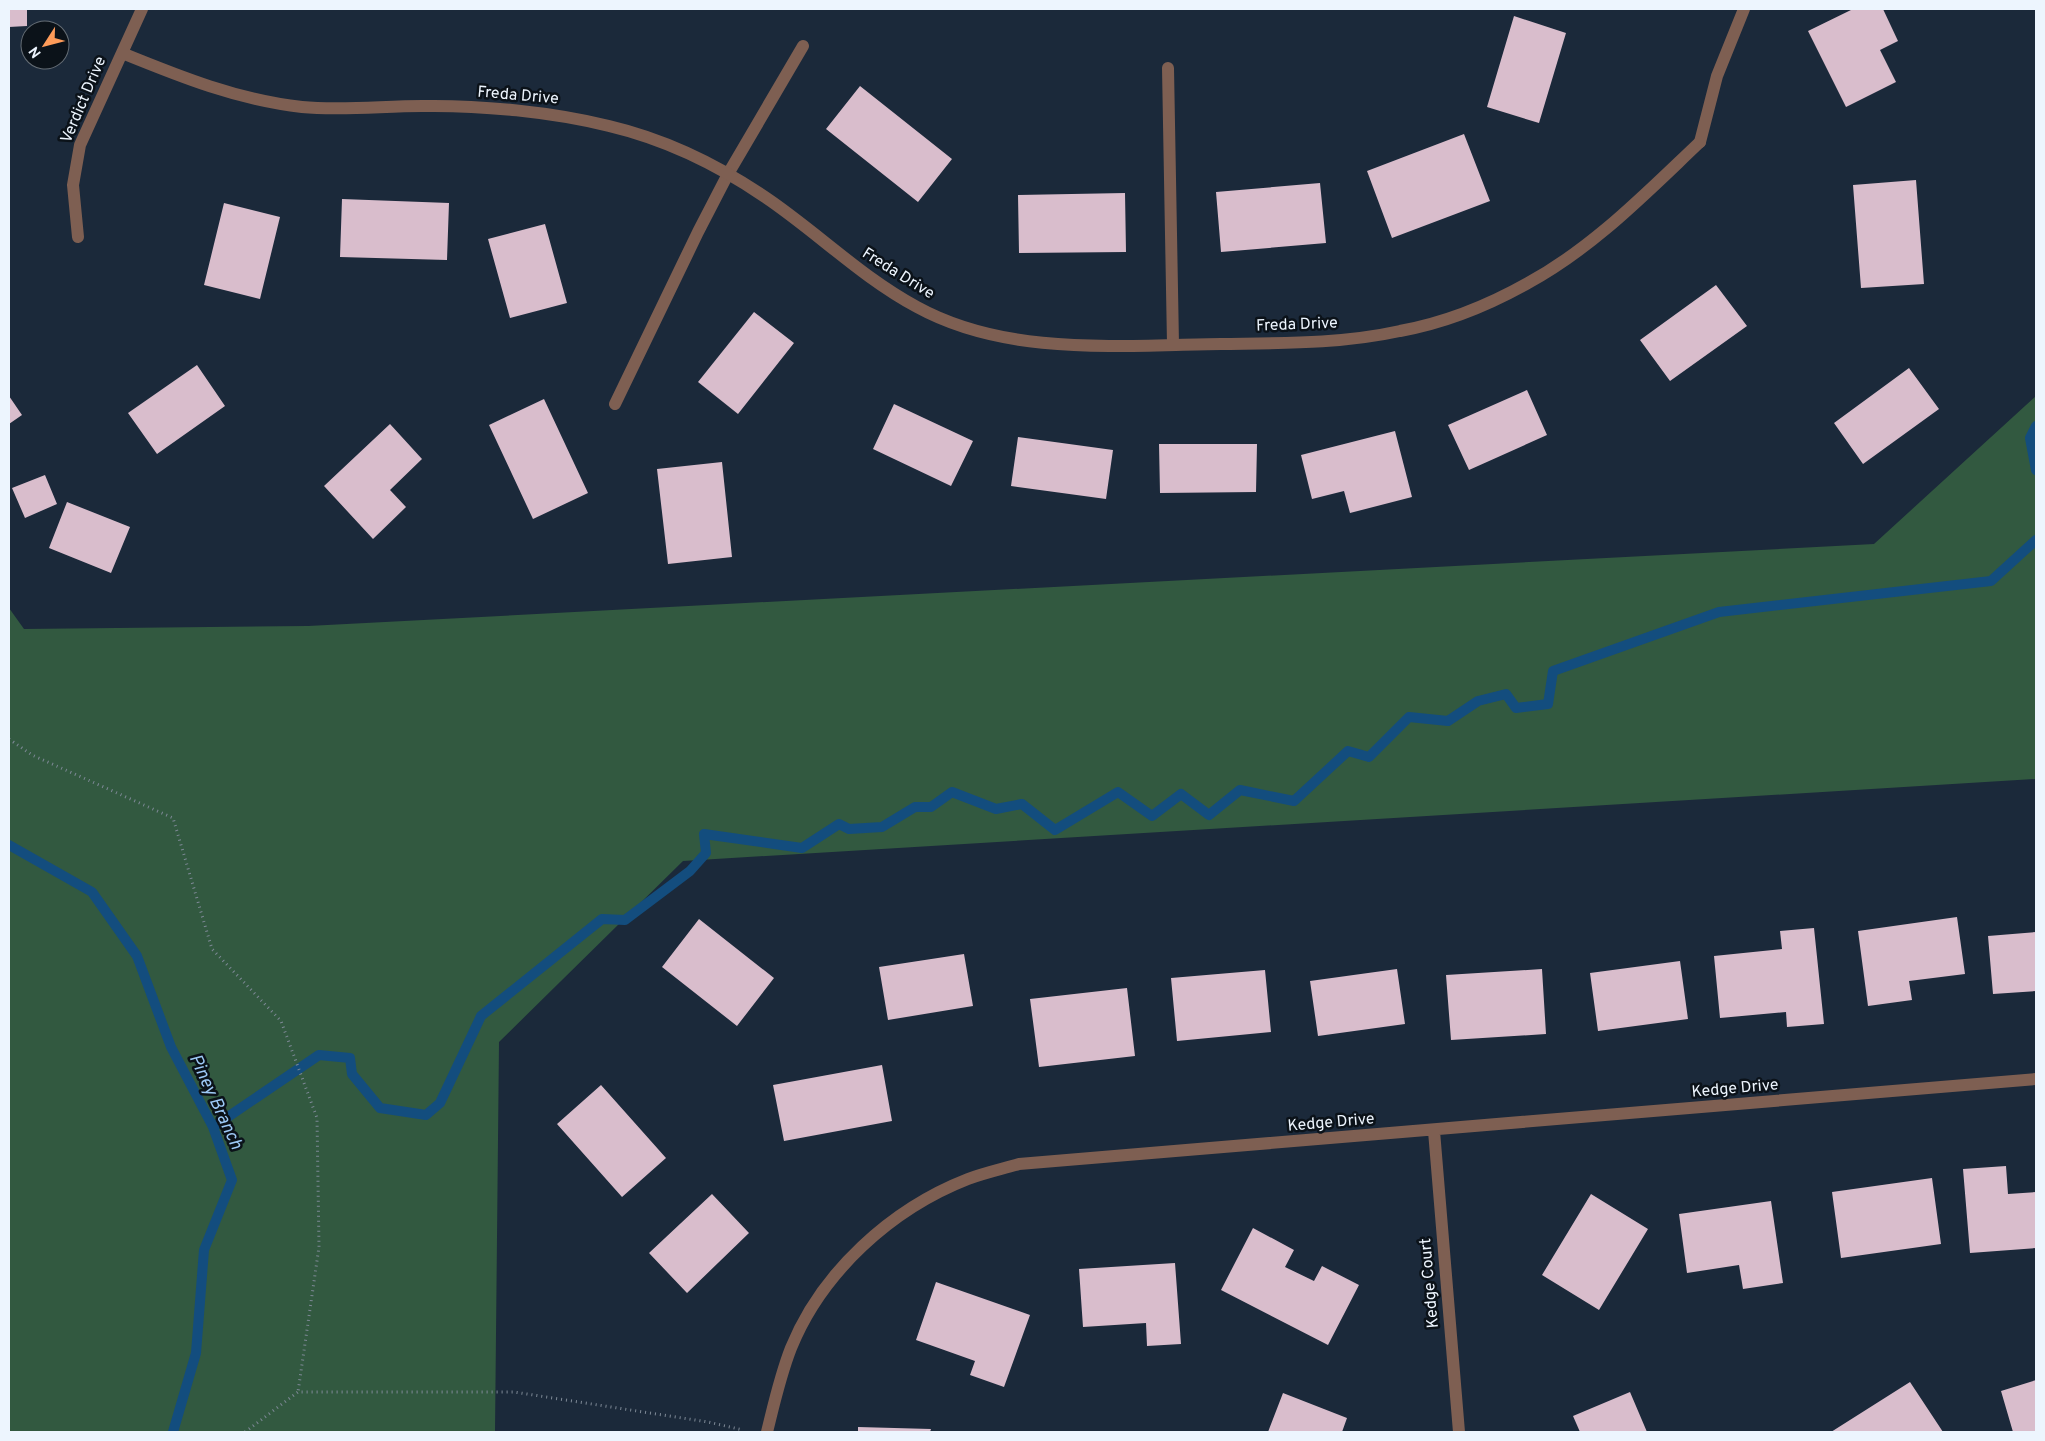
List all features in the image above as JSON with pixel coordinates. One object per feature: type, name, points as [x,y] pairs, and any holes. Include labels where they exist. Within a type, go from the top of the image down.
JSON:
[{"type":"street","name":"Verdict Drive","points":[[78,237],[72,185],[80,145],[142,9]]},
{"type":"street","name":"Freda Drive","points":[[122,53],[200,85],[251,100],[306,107],[429,106],[554,114],[613,126],[660,142],[728,174],[767,198],[868,277],[920,309],[965,327],[1022,340],[1098,346],[1337,342],[1403,331],[1468,312],[1529,283],[1580,250],[1620,218],[1700,142],[1717,76],[1744,9]]},
{"type":"street","points":[[615,404],[728,174],[803,46]]},
{"type":"street","points":[[1168,68],[1173,344]]},
{"type":"street","name":"Kedge Drive","points":[[767,1432],[777,1387],[792,1347],[825,1289],[848,1261],[878,1232],[922,1201],[968,1179],[1019,1164],[1434,1131],[2036,1079]]},
{"type":"street","name":"Kedge Court","points":[[1434,1131],[1458,1432]]},
{"type":"path","points":[[9,739],[32,755],[173,818],[212,949],[281,1021],[317,1118],[319,1247],[298,1392]]},
{"type":"path","points":[[245,1432],[298,1392],[514,1392],[708,1422],[751,1432]]},
{"type":"green space","points":[[2036,396],[2036,779],[683,861],[499,1042],[495,1432],[9,1432],[9,608],[24,629],[308,626],[1874,544]]},
{"type":"building","points":[[9,9],[27,9],[27,20],[20,20],[20,26],[9,27]]},
{"type":"building","points":[[1853,9],[1883,9],[1898,41],[1880,50],[1896,82],[1846,107],[1808,31]]},
{"type":"building","points":[[1514,16],[1566,33],[1539,123],[1487,107]]},
{"type":"building","points":[[860,86],[952,159],[918,202],[826,129]]},
{"type":"building","points":[[1464,134],[1490,201],[1392,238],[1367,171]]},
{"type":"building","points":[[1916,180],[1924,284],[1861,288],[1853,185]]},
{"type":"building","points":[[1320,183],[1326,243],[1221,252],[1216,192]]},
{"type":"building","points":[[1125,193],[1126,252],[1019,253],[1018,195]]},
{"type":"building","points":[[342,199],[449,203],[447,260],[340,257]]},
{"type":"building","points":[[224,203],[280,217],[260,299],[204,285]]},
{"type":"building","points":[[545,224],[567,303],[510,318],[488,239]]},
{"type":"building","points":[[1716,285],[1747,326],[1670,381],[1640,340]]},
{"type":"building","points":[[754,312],[794,343],[738,414],[698,382]]},
{"type":"building","points":[[197,365],[225,406],[157,454],[128,413]]},
{"type":"building","points":[[1909,368],[1939,409],[1863,464],[1834,423]]},
{"type":"building","points":[[1527,390],[1547,435],[1469,470],[1448,425]]},
{"type":"building","points":[[9,396],[22,415],[9,424]]},
{"type":"building","points":[[544,399],[588,493],[533,519],[489,425]]},
{"type":"building","points":[[894,404],[973,441],[951,486],[873,449]]},
{"type":"building","points":[[390,424],[422,459],[390,490],[406,507],[373,539],[324,486]]},
{"type":"building","points":[[1395,431],[1412,497],[1350,513],[1344,491],[1312,499],[1301,455]]},
{"type":"building","points":[[1018,437],[1113,450],[1106,499],[1011,486]]},
{"type":"building","points":[[1159,444],[1257,444],[1256,492],[1160,493]]},
{"type":"building","points":[[722,462],[732,557],[668,564],[657,469]]},
{"type":"building","points":[[45,475],[57,504],[25,518],[12,488]]},
{"type":"building","points":[[67,502],[130,527],[111,573],[49,548]]},
{"type":"building","points":[[1957,917],[1965,974],[1909,981],[1912,1000],[1868,1006],[1858,931]]},
{"type":"building","points":[[699,919],[774,978],[737,1026],[662,967]]},
{"type":"building","points":[[1814,928],[1824,1024],[1787,1027],[1786,1012],[1720,1018],[1714,956],[1782,949],[1780,931]]},
{"type":"building","points":[[2036,932],[2036,991],[1993,994],[1988,936]]},
{"type":"building","points":[[964,954],[973,1006],[888,1020],[879,967]]},
{"type":"building","points":[[1680,961],[1688,1019],[1598,1031],[1590,973]]},
{"type":"building","points":[[1397,969],[1405,1024],[1318,1036],[1310,981]]},
{"type":"building","points":[[1542,969],[1546,1034],[1451,1040],[1446,975]]},
{"type":"building","points":[[1265,970],[1271,1032],[1177,1041],[1171,978]]},
{"type":"building","points":[[1127,988],[1135,1056],[1039,1067],[1030,999]]},
{"type":"building","points":[[882,1065],[892,1121],[784,1141],[773,1085]]},
{"type":"building","points":[[601,1085],[666,1158],[622,1197],[557,1124]]},
{"type":"building","points":[[2006,1166],[2008,1194],[2036,1192],[2036,1248],[1970,1253],[1963,1169]]},
{"type":"building","points":[[1932,1178],[1941,1244],[1841,1258],[1832,1192]]},
{"type":"building","points":[[712,1194],[749,1233],[687,1293],[649,1253]]},
{"type":"building","points":[[1591,1194],[1648,1229],[1599,1310],[1542,1275]]},
{"type":"building","points":[[1771,1201],[1783,1283],[1743,1289],[1739,1265],[1687,1273],[1679,1214]]},
{"type":"building","points":[[1253,1228],[1294,1250],[1285,1267],[1314,1281],[1322,1266],[1359,1285],[1328,1345],[1221,1290]]},
{"type":"building","points":[[1175,1263],[1181,1344],[1147,1346],[1146,1323],[1083,1327],[1079,1269]]},
{"type":"building","points":[[936,1282],[1030,1315],[1004,1387],[970,1375],[975,1361],[916,1340]]},
{"type":"building","points":[[2036,1380],[2036,1432],[2013,1432],[2001,1391]]},
{"type":"building","points":[[1910,1382],[1943,1432],[1831,1432]]},
{"type":"building","points":[[1630,1392],[1647,1432],[1580,1432],[1573,1416]]},
{"type":"building","points":[[1283,1393],[1347,1418],[1342,1432],[1268,1432]]},
{"type":"building","points":[[858,1427],[931,1429],[930,1432],[858,1432]]},
{"type":"waterway","points":[[2036,426],[2030,438],[2036,470]]},
{"type":"waterway","points":[[213,1127],[319,1055],[350,1058],[352,1074],[380,1108],[426,1115],[440,1103],[481,1016],[602,919],[625,920],[690,871],[706,853],[704,834],[802,848],[839,824],[849,829],[882,827],[915,807],[931,807],[952,792],[996,809],[1022,804],[1055,830],[1118,792],[1152,816],[1181,794],[1209,815],[1240,790],[1294,801],[1348,751],[1369,757],[1409,717],[1448,721],[1478,701],[1506,694],[1516,708],[1548,704],[1553,671],[1719,612],[1991,581],[2036,540]]},
{"type":"waterway","name":"Piney Branch","points":[[9,845],[92,892],[137,956],[171,1047],[213,1127],[232,1180],[204,1250],[196,1353],[173,1432]]}]
